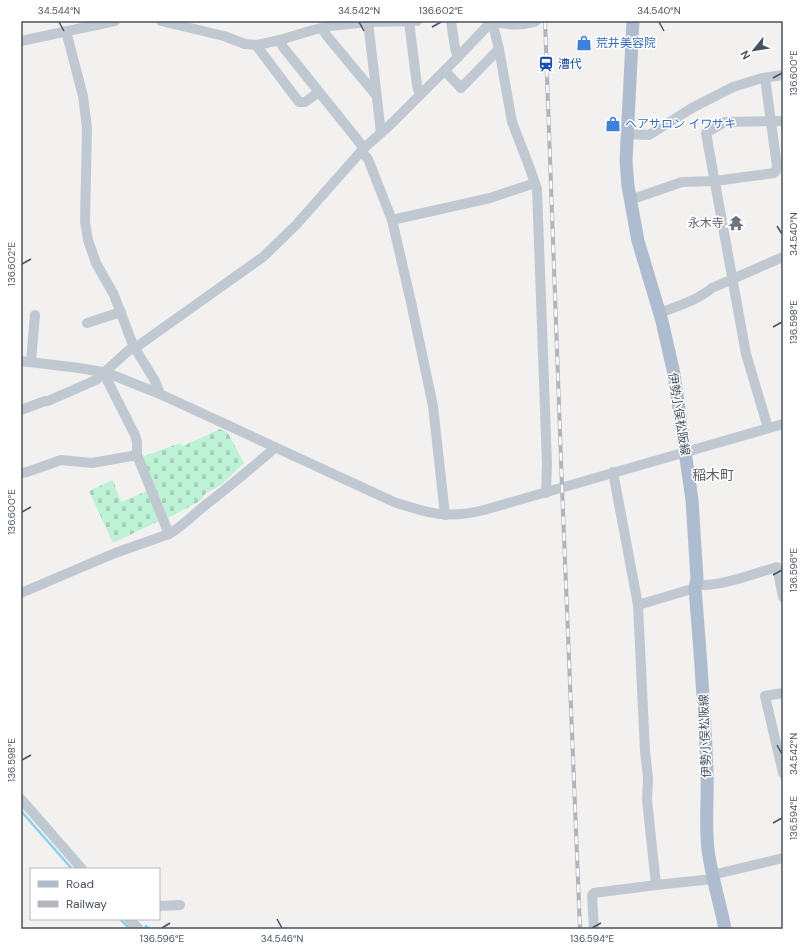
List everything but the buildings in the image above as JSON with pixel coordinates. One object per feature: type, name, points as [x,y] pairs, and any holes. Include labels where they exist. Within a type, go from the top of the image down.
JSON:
[{"type":"main road","name":"伊勢小俣松阪線","points":[[633,21],[626,172],[641,253],[660,313],[674,374],[690,479],[697,579],[695,586],[703,678],[708,775],[708,849],[725,929]]},
{"type":"street","points":[[21,41],[115,21]]},
{"type":"street","points":[[161,21],[224,36],[245,44],[256,45],[322,28],[368,22],[413,21],[417,85],[420,95]]},
{"type":"street","points":[[451,21],[455,48],[458,57]]},
{"type":"street","points":[[21,410],[48,401],[96,380],[129,350],[135,348],[263,257],[296,225],[363,150],[458,57],[492,21]]},
{"type":"street","points":[[492,21],[521,25],[536,21]]},
{"type":"street","points":[[492,21],[499,49],[512,122],[535,183],[538,204],[546,493]]},
{"type":"street","points":[[368,22],[381,134]]},
{"type":"street","points":[[322,28],[376,95]]},
{"type":"street","points":[[66,31],[83,96],[87,128],[85,222],[88,240],[93,257],[114,294],[135,348],[155,381],[160,394]]},
{"type":"street","points":[[280,40],[283,47],[363,150],[392,220],[411,302],[432,406],[445,515]]},
{"type":"street","points":[[256,45],[299,102],[305,102],[319,92]]},
{"type":"street","points":[[444,71],[461,88],[499,49]]},
{"type":"street","points":[[627,134],[649,135],[692,108],[733,87],[765,78],[783,75]]},
{"type":"street","points":[[630,200],[682,182],[715,181],[774,173],[776,171],[765,78]]},
{"type":"street","points":[[768,428],[746,354],[706,133],[725,122],[783,121]]},
{"type":"street","points":[[392,220],[485,199],[535,183]]},
{"type":"street","points":[[660,313],[707,292],[712,288],[783,257]]},
{"type":"street","points":[[87,323],[121,312]]},
{"type":"street","points":[[35,315],[26,362],[104,372],[160,394],[394,502],[424,512],[445,515],[473,513],[783,424]]},
{"type":"street","points":[[104,372],[135,435],[137,442],[137,455],[168,534]]},
{"type":"street","points":[[21,593],[115,553],[176,530],[221,494],[269,453],[275,446]]},
{"type":"street","points":[[21,473],[61,460],[92,463],[137,455]]},
{"type":"street","points":[[613,472],[638,605],[645,751],[648,778],[647,800],[656,885]]},
{"type":"street","points":[[638,605],[695,586],[718,584],[777,567],[783,597]]},
{"type":"street","points":[[783,693],[765,696],[783,773]]},
{"type":"street","points":[[21,799],[81,868]]},
{"type":"street","points":[[594,929],[592,895],[594,893],[713,877],[783,858]]},
{"type":"street","points":[[160,906],[180,905]]},
{"type":"street","points":[[130,920],[139,929]]},
{"type":"green space","points":[[220,429],[228,433],[244,463],[221,485],[206,493],[200,501],[168,518],[142,457],[180,443],[183,446]]},
{"type":"green space","points":[[113,480],[121,502],[147,491],[159,521],[113,543],[89,491]]},
{"type":"waterway","points":[[21,811],[71,868]]},
{"type":"waterway","points":[[121,920],[130,929]]},
{"type":"waterway","points":[[145,929],[146,926],[150,929]]},
{"type":"railway","points":[[545,21],[580,929]]},
{"type":"place","name":"荒井美容院","points":[[584,43]]},
{"type":"place","name":"漕代","points":[[546,64]]},
{"type":"place","name":"ヘアサロン イワサキ","points":[[613,124]]},
{"type":"place","name":"永木寺","points":[[736,223]]},
{"type":"district","name":"稲木町","points":[[713,475]]}]
